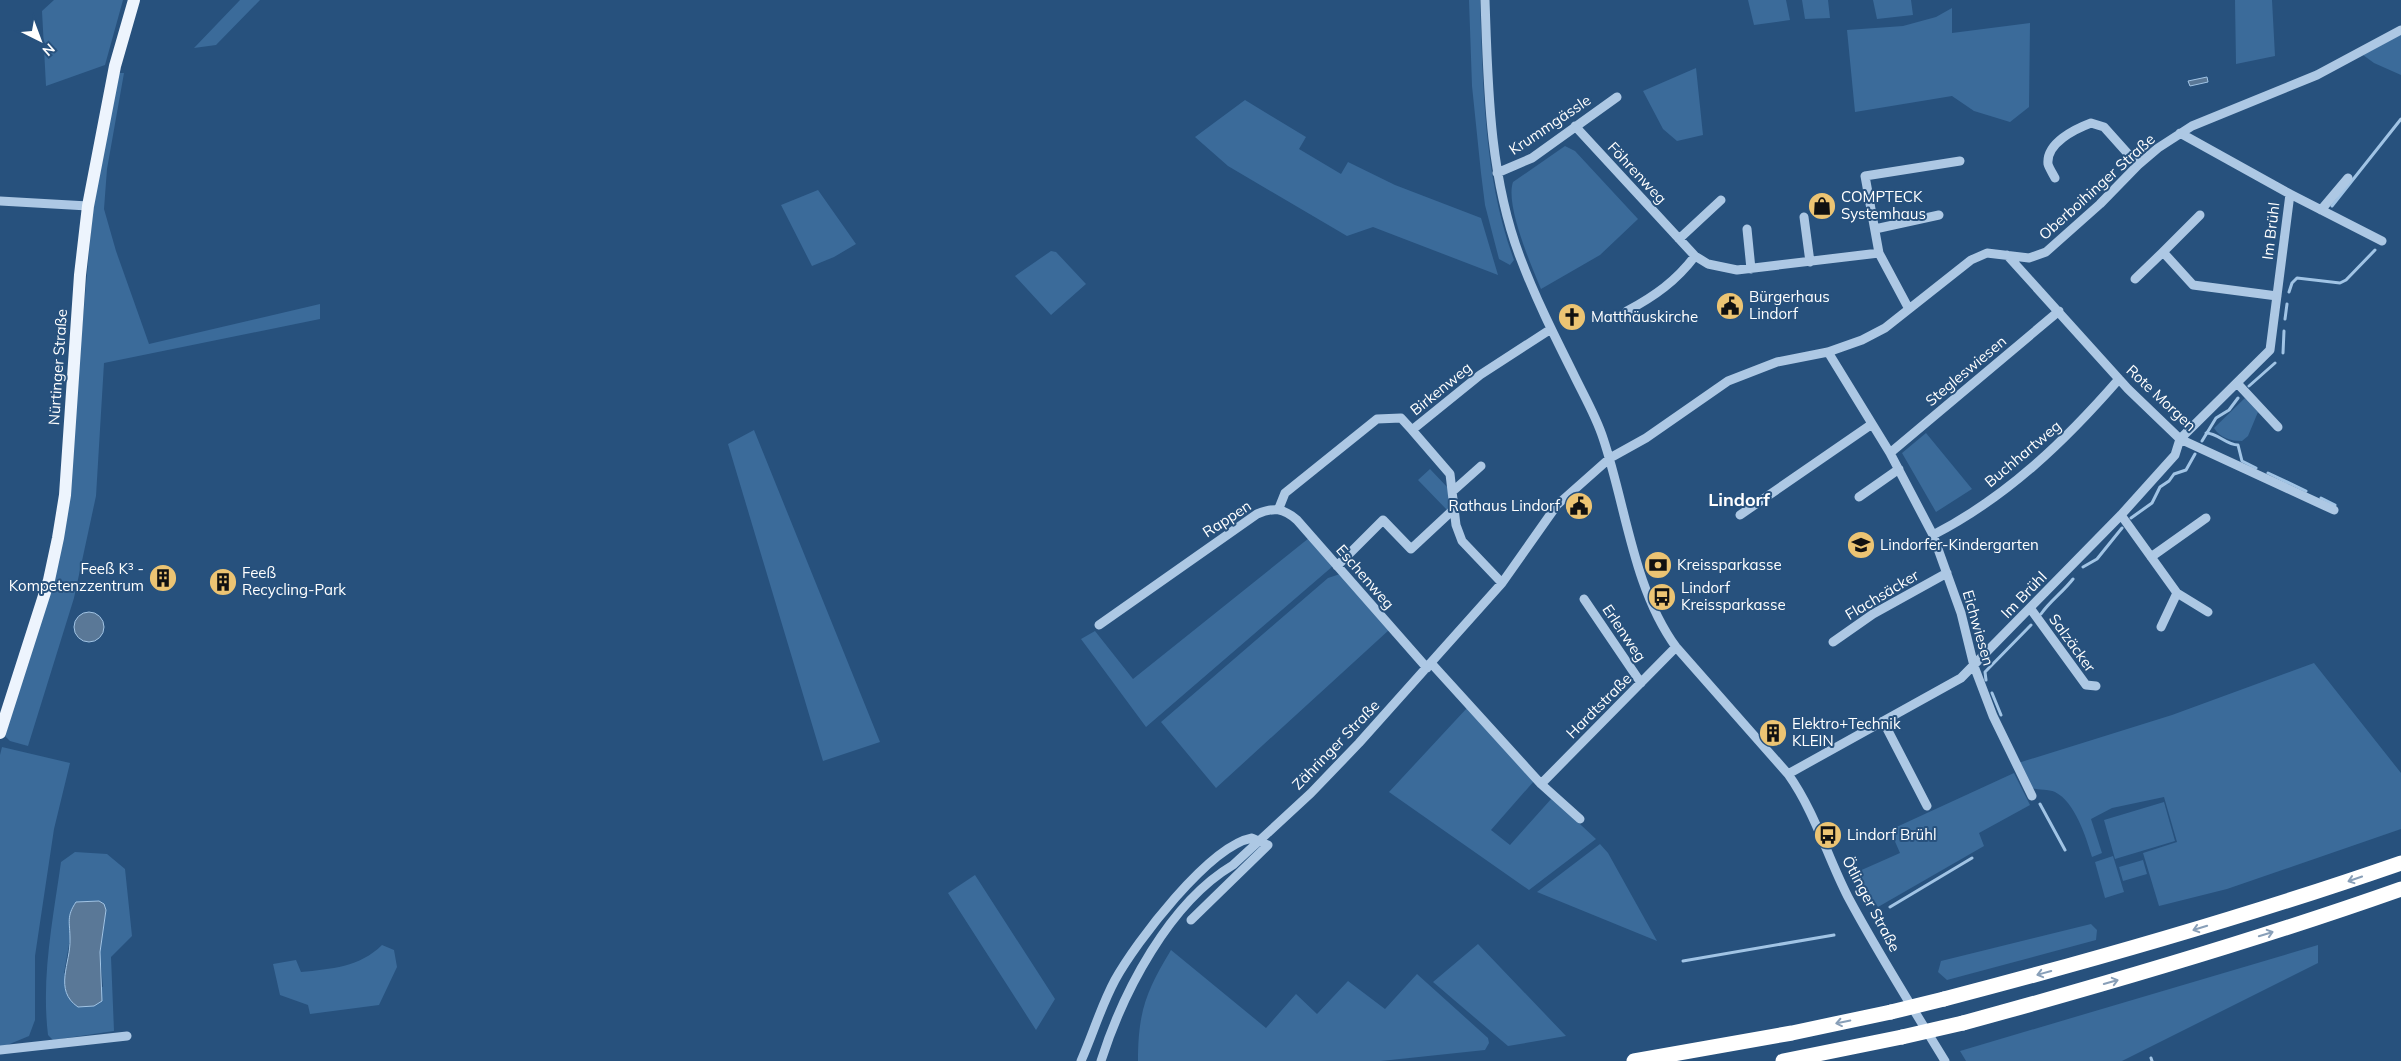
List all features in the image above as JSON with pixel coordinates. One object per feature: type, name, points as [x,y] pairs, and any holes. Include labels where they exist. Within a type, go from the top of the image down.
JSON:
[{"type":"highway","points":[[1634,1061],[1792,1033],[1944,999],[2132,949],[2270,907],[2401,863]]},
{"type":"highway","points":[[1783,1061],[1963,1024],[2115,981],[2334,913],[2401,889]]},
{"type":"main road","name":"Nürtinger Straße","points":[[0,733],[49,580],[58,538],[65,495],[80,275],[88,206],[115,66],[134,0]]},
{"type":"street","name":"Ötlinger Straße","points":[[1485,0],[1491,119],[1497,173],[1510,229],[1551,330],[1602,432],[1641,571],[1653,604],[1668,636],[1676,647],[1788,774],[1811,811],[1848,896],[1942,1057]]},
{"type":"street","name":"Oberboihinger Straße","points":[[1610,458],[1646,438],[1728,380],[1777,362],[1828,352],[1862,340],[1885,328],[1971,260],[1987,253],[2029,258],[2046,252],[2100,204],[2138,165],[2180,133],[2192,126],[2317,75],[2401,30]]},
{"type":"street","name":"Krummgässle","points":[[1497,173],[1532,158],[1617,97]]},
{"type":"street","points":[[2055,178],[2048,165],[2050,151],[2057,142],[2091,123],[2104,126],[2138,165]]},
{"type":"street","name":"Föhrenweg","points":[[1575,126],[1695,256],[1708,264],[1723,269],[1751,269],[1880,254]]},
{"type":"street","name":"Im Brühl","points":[[1788,774],[1962,678],[2121,515],[2175,455],[2180,439],[2270,350],[2290,194],[2180,133]]},
{"type":"street","points":[[1910,309],[1880,254],[1865,176],[1960,160]]},
{"type":"street","points":[[2321,210],[2348,178]]},
{"type":"street","points":[[2290,194],[2382,242]]},
{"type":"street","points":[[1680,239],[1721,200]]},
{"type":"street","points":[[0,201],[88,206]]},
{"type":"street","points":[[1875,229],[1939,215]]},
{"type":"street","points":[[2135,279],[2200,215]]},
{"type":"street","points":[[1804,218],[1810,262]]},
{"type":"street","points":[[1746,229],[1751,269]]},
{"type":"street","points":[[2163,252],[2193,285],[2277,296]]},
{"type":"street","name":"Rote Morgen","points":[[2006,255],[2059,311],[2118,379],[2180,439],[2334,510]]},
{"type":"street","points":[[1627,311],[1657,295],[1681,274],[1695,256]]},
{"type":"street","name":"Stegleswiesen","points":[[1890,453],[2059,311]]},
{"type":"street","name":"Birkenweg","points":[[1502,582],[1462,541],[1456,526],[1450,474],[1412,430],[1480,375],[1551,330]]},
{"type":"street","name":"Eichwiesen","points":[[1828,352],[1890,453],[1933,535],[1961,612],[1974,666],[1993,716],[2032,796]]},
{"type":"street","name":"Buchhartweg","points":[[1933,535],[1989,500],[2038,463],[2075,428],[2118,379]]},
{"type":"street","points":[[2236,384],[2278,427]]},
{"type":"street","points":[[1279,508],[1285,493],[1377,419],[1402,418],[1412,430]]},
{"type":"street","points":[[1740,516],[1872,424]]},
{"type":"street","name":"Zähringer Straße","points":[[1101,1061],[1135,977],[1160,939],[1198,893],[1260,840],[1334,770],[1429,666],[1502,582],[1557,506],[1610,458]]},
{"type":"street","points":[[1453,491],[1481,466]]},
{"type":"street","points":[[1859,497],[1899,469]]},
{"type":"street","name":"Eschenweg","points":[[1279,508],[1297,520],[1429,666]]},
{"type":"street","name":"Rappen","points":[[1099,625],[1240,525],[1269,509],[1279,508]]},
{"type":"street","points":[[1337,566],[1383,520],[1411,549],[1454,509]]},
{"type":"street","points":[[2121,515],[2177,593],[2208,612]]},
{"type":"street","points":[[2151,556],[2206,518]]},
{"type":"street","name":"Flachsäcker","points":[[1834,642],[1873,614],[1946,573]]},
{"type":"street","points":[[2162,627],[2177,593]]},
{"type":"street","name":"Erlenweg","points":[[1584,599],[1641,682]]},
{"type":"street","name":"Salzäcker","points":[[2030,608],[2086,686],[2096,686]]},
{"type":"street","name":"Hardtstraße","points":[[1541,784],[1676,647]]},
{"type":"street","points":[[1429,666],[1541,784],[1580,819]]},
{"type":"street","points":[[1883,722],[1927,806]]},
{"type":"street","points":[[1081,1061],[1115,980],[1166,907],[1232,844],[1252,838],[1268,845],[1191,920]]},
{"type":"street","points":[[0,1050],[127,1036]]},
{"type":"shaded area","points":[[54,0],[123,0],[105,65],[46,86],[42,11]]},
{"type":"shaded area","points":[[240,0],[260,0],[216,45],[194,48]]},
{"type":"shaded area","points":[[1469,0],[1480,0],[1487,132],[1496,197],[1514,260],[1510,265],[1499,259],[1485,205],[1472,86]]},
{"type":"shaded area","points":[[1748,0],[1786,0],[1790,20],[1754,25]]},
{"type":"shaded area","points":[[1802,0],[1828,0],[1830,18],[1805,19]]},
{"type":"shaded area","points":[[1873,0],[1911,0],[1913,15],[1877,19]]},
{"type":"shaded area","points":[[2235,0],[2272,0],[2275,56],[2236,64]]},
{"type":"shaded area","points":[[1952,8],[1952,33],[2030,23],[2029,107],[2010,122],[1974,111],[1952,96],[1855,112],[1847,30],[1903,26],[1936,17]]},
{"type":"shaded area","points":[[2401,34],[2401,75],[2374,63],[2363,55]]},
{"type":"shaded area","points":[[1696,68],[1703,135],[1677,141],[1663,129],[1643,91]]},
{"type":"shaded area","points":[[118,73],[124,73],[107,169],[104,209],[116,251],[149,344],[320,304],[320,319],[104,363],[96,496],[74,598],[28,746],[10,741],[5,736],[62,546],[93,209]]},
{"type":"shaded area","points":[[2207,77],[2208,82],[2190,86],[2188,81]]},
{"type":"shaded area","points":[[1245,100],[1306,137],[1299,149],[1341,174],[1348,162],[1395,185],[1481,218],[1498,275],[1373,227],[1347,236],[1228,166],[1195,137]]},
{"type":"shaded area","points":[[1565,146],[1575,151],[1638,219],[1600,255],[1541,289],[1520,235],[1511,192],[1513,182]]},
{"type":"shaded area","points":[[818,190],[856,244],[834,257],[812,266],[781,205]]},
{"type":"shaded area","points":[[1051,251],[1056,252],[1086,284],[1051,315],[1015,276]]},
{"type":"shaded area","points":[[2245,398],[2258,412],[2248,436],[2242,441],[2223,437],[2214,428]]},
{"type":"shaded area","points":[[754,430],[880,742],[823,761],[728,444]]},
{"type":"shaded area","points":[[1926,433],[1972,489],[1936,512],[1902,453]]},
{"type":"shaded area","points":[[1430,469],[1448,488],[1450,507],[1447,510],[1418,480]]},
{"type":"shaded area","points":[[1309,538],[1333,566],[1146,727],[1081,639],[1095,631],[1133,679]]},
{"type":"shaded area","points":[[1340,574],[1389,630],[1216,788],[1161,722],[1328,578]]},
{"type":"shaded area","points":[[89,612],[99,617],[104,627],[99,637],[89,642],[79,637],[74,627],[79,617]]},
{"type":"shaded area","points":[[2314,663],[2401,773],[2401,829],[2227,889],[2159,906],[2143,853],[2177,842],[2164,797],[2112,808],[2091,819],[2102,853],[2092,857],[2079,821],[2068,804],[2055,792],[2031,788],[2018,763],[2172,715]]},
{"type":"shaded area","points":[[1467,708],[1534,781],[1491,830],[1510,845],[1552,798],[1596,839],[1529,890],[1389,792]]},
{"type":"shaded area","points":[[2,747],[70,763],[54,829],[35,956],[35,1020],[29,1036],[0,1048],[0,755]]},
{"type":"shaded area","points":[[2014,773],[2030,805],[1979,833],[1984,846],[1878,907],[1857,878],[1848,876],[1900,853],[1890,830]]},
{"type":"shaded area","points":[[2164,802],[2175,841],[2115,859],[2104,820]]},
{"type":"shaded area","points":[[1600,844],[1608,853],[1657,941],[1537,892]]},
{"type":"shaded area","points":[[75,852],[107,854],[125,869],[132,936],[111,957],[114,1031],[53,1040],[48,1035],[46,992],[52,926],[61,862]],"holes":[[[99,901],[106,910],[100,952],[103,987],[64,973],[70,939],[81,902]]]},
{"type":"shaded area","points":[[2113,856],[2124,892],[2105,898],[2095,862]]},
{"type":"shaded area","points":[[2143,860],[2147,874],[2123,881],[2119,867]]},
{"type":"shaded area","points":[[975,875],[1055,999],[1036,1030],[948,893]]},
{"type":"shaded area","points":[[99,901],[104,904],[106,910],[100,952],[102,1001],[94,1006],[78,1007],[66,993],[65,984],[70,948],[69,920],[76,902]]},
{"type":"shaded area","points":[[2091,924],[2097,930],[2096,940],[1947,980],[1938,972],[1941,961]]},
{"type":"shaded area","points":[[1478,944],[1566,1036],[1508,1046],[1433,982]]},
{"type":"shaded area","points":[[382,945],[394,950],[397,967],[379,1005],[310,1014],[308,1005],[280,995],[273,964],[296,960],[301,972],[334,968],[364,958]]},
{"type":"shaded area","points":[[2318,945],[2318,963],[2122,1061],[1966,1061],[1960,1051]]},
{"type":"shaded area","points":[[1171,950],[1266,1028],[1296,994],[1317,1014],[1348,981],[1385,1009],[1417,974],[1488,1038],[1489,1043],[1485,1050],[1381,1061],[1138,1061],[1138,1044],[1145,1002],[1155,978]]},
{"type":"waterway","points":[[2332,206],[2401,119]]},
{"type":"waterway","points":[[2289,292],[2292,283],[2297,278],[2340,283],[2346,280],[2375,250]]},
{"type":"waterway","points":[[2285,319],[2287,304]]},
{"type":"waterway","points":[[2283,353],[2284,331]]},
{"type":"waterway","points":[[2249,386],[2275,363]]},
{"type":"waterway","points":[[2202,441],[2216,418],[2229,410],[2238,398]]},
{"type":"waterway","points":[[2206,433],[2238,445],[2242,461],[2256,468]]},
{"type":"waterway","points":[[2131,518],[2152,503],[2160,487],[2169,481],[2174,474],[2186,470],[2195,454]]},
{"type":"waterway","points":[[2268,473],[2306,491]]},
{"type":"waterway","points":[[2321,498],[2335,505]]},
{"type":"waterway","points":[[2083,567],[2097,559],[2122,528]]},
{"type":"waterway","points":[[2041,614],[2073,579]]},
{"type":"waterway","points":[[1986,680],[1985,672],[2031,625]]},
{"type":"waterway","points":[[1992,693],[2001,715]]},
{"type":"waterway","points":[[2040,804],[2065,850]]},
{"type":"waterway","points":[[1890,907],[1972,858]]},
{"type":"waterway","points":[[1683,961],[1834,935]]},
{"type":"place","name":"COMPTECK Systemhaus","points":[[1822,206]]},
{"type":"place","name":"Bürgerhaus Lindorf","points":[[1730,306]]},
{"type":"place","name":"Matthäuskirche","points":[[1572,317]]},
{"type":"place","name":"Rathaus Lindorf","points":[[1579,506]]},
{"type":"place","name":"Lindorfer-Kindergarten","points":[[1861,545]]},
{"type":"place","name":"Kreissparkasse","points":[[1658,565]]},
{"type":"place","name":"Feeß K³ - Kompetenzzentrum","points":[[163,578]]},
{"type":"place","name":"Feeß Recycling-Park","points":[[223,582]]},
{"type":"place","name":"Lindorf Kreissparkasse","points":[[1662,597]]},
{"type":"place","name":"Elektro+Technik KLEIN","points":[[1773,733]]},
{"type":"place","name":"Lindorf Brühl","points":[[1828,835]]},
{"type":"district","name":"Lindorf","points":[[1739,500]]}]
